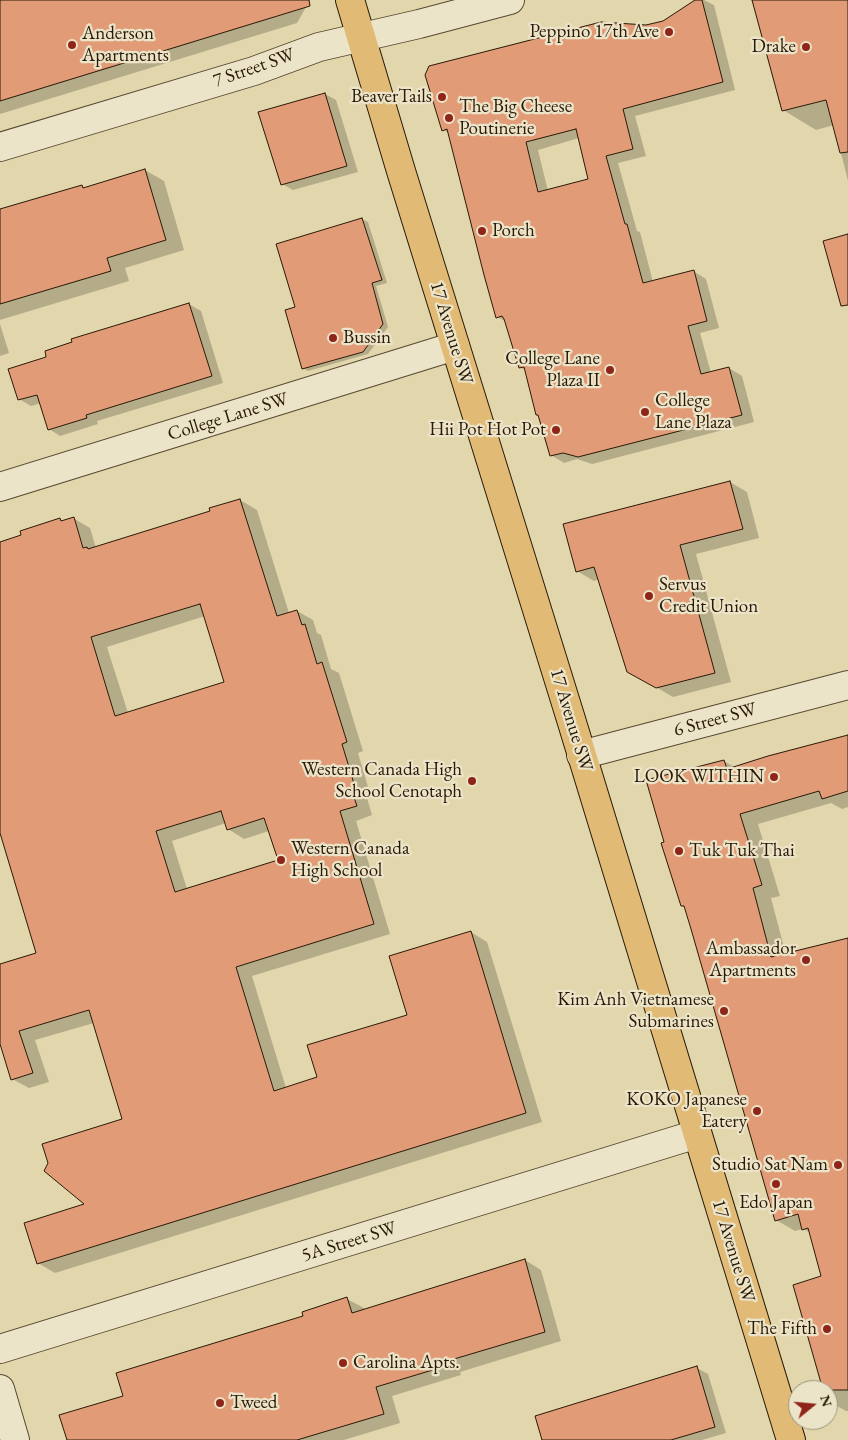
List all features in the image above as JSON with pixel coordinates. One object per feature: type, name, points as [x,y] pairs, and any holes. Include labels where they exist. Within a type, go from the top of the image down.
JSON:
[{"type":"main road","name":"17 Avenue SW","points":[[350,0],[791,1440]]},
{"type":"street","name":"7 Street SW","points":[[0,147],[254,71],[306,50],[361,37],[483,3],[510,0]]},
{"type":"street","name":"College Lane SW","points":[[0,486],[456,346]]},
{"type":"street","name":"6 Street SW","points":[[581,755],[848,685]]},
{"type":"street","name":"5A Street SW","points":[[0,1349],[698,1134]]},
{"type":"street","points":[[0,1389],[15,1440]]},
{"type":"building","points":[[0,0],[309,0],[310,6],[0,101]]},
{"type":"building","points":[[695,0],[702,0],[723,82],[623,109],[633,149],[606,156],[643,283],[694,270],[707,321],[688,326],[701,374],[729,367],[742,415],[578,457],[563,453],[550,456],[538,415],[536,415],[524,367],[519,368],[504,319],[502,316],[496,318],[447,129],[442,131],[425,75],[429,66],[601,22],[646,25],[663,21]],"holes":[[[576,129],[588,179],[538,192],[526,142]]]},
{"type":"building","name":"Drake","points":[[752,0],[848,0],[848,152],[840,153],[826,100],[782,111]]},
{"type":"building","points":[[325,93],[347,166],[281,185],[258,112]]},
{"type":"building","points":[[145,169],[166,240],[107,258],[111,271],[0,304],[0,209],[82,185],[83,188]]},
{"type":"building","points":[[362,218],[382,280],[372,283],[383,324],[363,352],[302,369],[285,310],[295,307],[276,244]]},
{"type":"building","points":[[848,234],[848,305],[841,306],[823,241]]},
{"type":"building","points":[[189,303],[212,376],[86,415],[87,418],[48,430],[37,395],[18,400],[8,369],[46,357],[45,351],[72,342],[71,339]]},
{"type":"building","points":[[730,481],[743,529],[680,545],[715,673],[656,688],[627,672],[594,567],[576,572],[563,524]]},
{"type":"building","points":[[240,499],[277,616],[297,610],[302,625],[305,624],[317,664],[322,662],[347,742],[342,744],[355,787],[351,789],[357,806],[340,811],[374,924],[236,967],[274,1091],[317,1077],[307,1045],[407,1015],[389,956],[471,931],[526,1113],[37,1264],[24,1223],[84,1204],[44,1171],[48,1163],[42,1144],[122,1119],[89,1010],[19,1031],[33,1073],[11,1080],[0,1044],[0,964],[36,953],[0,833],[0,542],[21,535],[20,531],[60,518],[61,521],[74,517],[83,548],[87,547],[88,549],[210,511],[209,508]],"holes":[[[200,604],[224,682],[115,716],[91,637]],[[221,811],[227,830],[264,818],[278,860],[175,892],[156,831]]]},
{"type":"building","points":[[848,735],[848,791],[822,799],[819,791],[740,814],[762,885],[753,888],[771,957],[848,938],[848,1390],[838,1390],[838,1380],[820,1380],[793,1285],[821,1276],[808,1228],[802,1230],[798,1214],[775,1221],[691,929],[684,906],[681,906],[661,843],[664,842],[646,780],[724,760],[727,769]]},
{"type":"building","points":[[525,1259],[545,1332],[444,1362],[446,1366],[376,1387],[384,1414],[297,1440],[67,1440],[59,1415],[123,1396],[116,1373],[303,1316],[302,1312],[347,1297],[352,1313]]},
{"type":"building","points":[[697,1366],[715,1427],[671,1440],[542,1440],[535,1416]]},
{"type":"place","name":"Peppino 17th Ave","points":[[669,32]]},
{"type":"place","name":"Anderson Apartments","points":[[72,45]]},
{"type":"place","name":"Drake","points":[[806,47]]},
{"type":"place","name":"BeaverTails","points":[[442,97]]},
{"type":"place","name":"The Big Cheese Poutinerie","points":[[449,118]]},
{"type":"place","name":"Porch","points":[[482,231]]},
{"type":"place","name":"Bussin","points":[[333,338]]},
{"type":"place","name":"College Lane Plaza II","points":[[610,370]]},
{"type":"place","name":"College Lane Plaza","points":[[645,412]]},
{"type":"place","name":"Hii Pot Hot Pot","points":[[556,430]]},
{"type":"place","name":"Servus Credit Union","points":[[649,596]]},
{"type":"place","name":"LOOK WITHIN","points":[[774,777]]},
{"type":"place","name":"Western Canada High School Cenotaph","points":[[472,781]]},
{"type":"place","name":"Tuk Tuk Thai","points":[[679,851]]},
{"type":"place","name":"Western Canada High School","points":[[281,860]]},
{"type":"place","name":"Ambassador Apartments","points":[[806,960]]},
{"type":"place","name":"Kim Anh Vietnamese Submarines","points":[[724,1011]]},
{"type":"place","name":"KOKO Japanese Eatery","points":[[757,1111]]},
{"type":"place","name":"Studio Sat Nam","points":[[838,1165]]},
{"type":"place","name":"Edo Japan","points":[[776,1184]]},
{"type":"place","name":"The Fifth","points":[[827,1329]]},
{"type":"place","name":"Carolina Apts.","points":[[343,1363]]},
{"type":"place","name":"Tweed","points":[[220,1403]]}]
